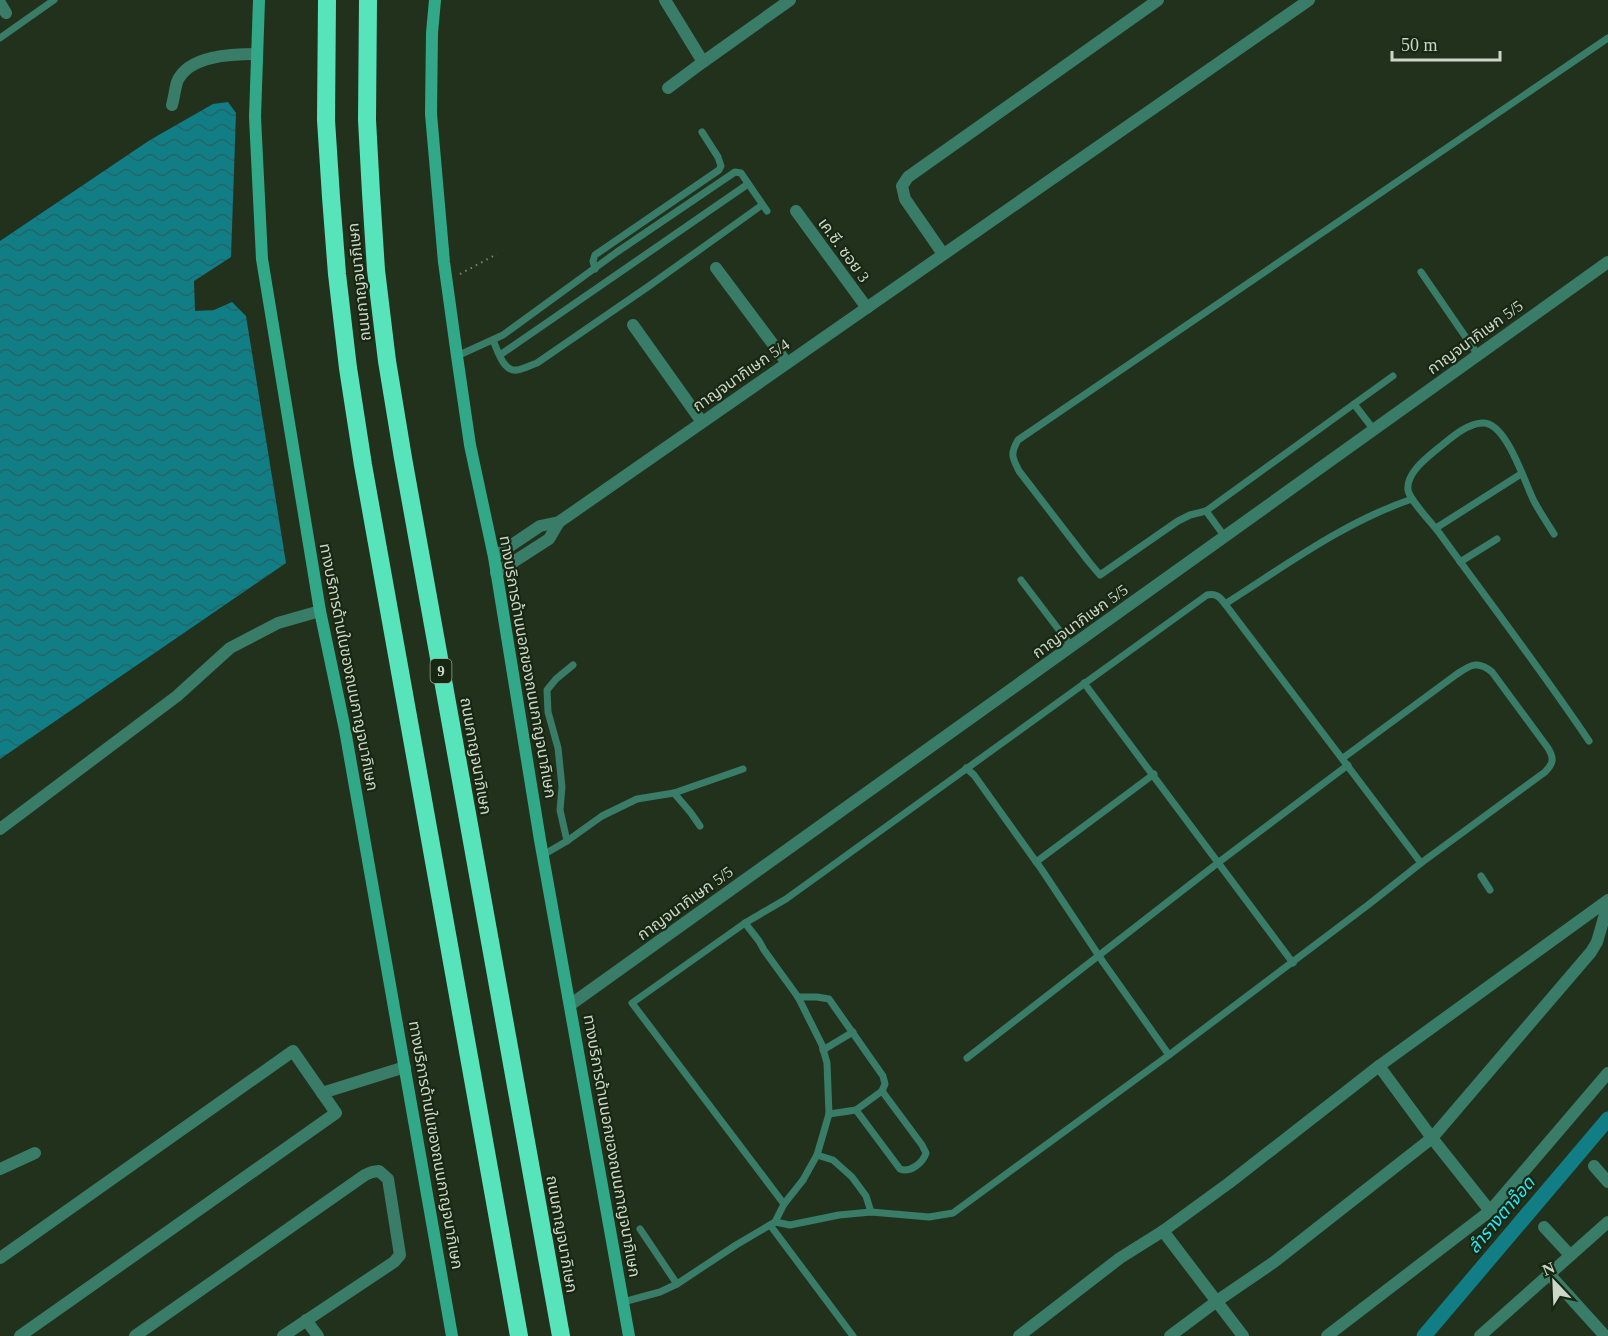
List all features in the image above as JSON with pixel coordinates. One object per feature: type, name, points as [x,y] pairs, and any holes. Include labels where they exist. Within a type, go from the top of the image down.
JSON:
[{"type":"highway","name":"ถนนกาญจนาภิเษก","points":[[327,0],[327,120],[330,197],[348,368],[363,465],[519,1336]]},
{"type":"highway","name":"ถนนกาญจนาภิเษก","points":[[368,0],[367,120],[370,183],[376,270],[387,361],[561,1336]]},
{"type":"main road","name":"ทางบริการด้านในของถนนกาญจนาภิเษก","points":[[259,0],[255,117],[262,259],[320,611],[345,730],[452,1336]]},
{"type":"main road","name":"ทางบริการด้านนอกของถนนกาญจนาภิเษก","points":[[435,0],[432,33],[431,114],[447,281],[457,356],[470,445],[494,557],[543,855],[629,1336]]},
{"type":"street","points":[[668,88],[790,0]]},
{"type":"street","points":[[943,254],[905,199],[902,186],[908,177],[1158,0]]},
{"type":"street","name":"กาญจนาภิเษก 5/4","points":[[494,557],[540,526],[558,522],[1309,0]]},
{"type":"street","points":[[667,1],[703,62]]},
{"type":"street","points":[[172,105],[180,77],[200,62],[230,54],[257,54]]},
{"type":"street","name":"เค.ซี. ซอย 3","points":[[796,211],[867,308]]},
{"type":"street","name":"กาญจนาภิเษก 5/5","points":[[570,1005],[1608,262]]},
{"type":"street","points":[[716,268],[787,363]]},
{"type":"street","points":[[633,325],[702,422]]},
{"type":"street","name":"กาญจนาภิเษก 5/4","points":[[496,573],[549,539],[558,522]]},
{"type":"street","points":[[0,829],[177,696],[230,648],[278,623],[320,611]]},
{"type":"street","points":[[1018,1336],[1120,1258],[1163,1231],[1229,1183],[1379,1066],[1608,900]]},
{"type":"street","points":[[1170,1336],[1274,1262],[1432,1138],[1591,952],[1608,904]]},
{"type":"street","points":[[0,1258],[293,1051],[336,1113],[20,1336]]},
{"type":"street","points":[[1379,1066],[1490,1211]]},
{"type":"street","points":[[322,1093],[405,1067]]},
{"type":"street","points":[[1327,1336],[1490,1211],[1608,1073]]},
{"type":"street","points":[[0,1169],[35,1153]]},
{"type":"street","points":[[1594,1166],[1608,1182]]},
{"type":"street","points":[[135,1336],[365,1175],[379,1171],[388,1179],[400,1255],[394,1262],[283,1336]]},
{"type":"street","points":[[1480,1336],[1608,1222]]},
{"type":"street","points":[[1544,1227],[1570,1255]]},
{"type":"street","points":[[1163,1231],[1243,1336]]},
{"type":"street","points":[[1549,1274],[1605,1336]]},
{"type":"street","points":[[306,1320],[318,1336]]},
{"type":"lane","points":[[0,38],[54,0]]},
{"type":"lane","points":[[1393,376],[1206,511],[1178,521],[1100,574],[1019,471],[1013,459],[1012,449],[1018,440],[1608,38]]},
{"type":"lane","points":[[595,269],[593,261],[595,255],[719,170],[721,166],[718,157],[702,132]]},
{"type":"lane","points":[[457,356],[503,335],[735,172],[741,173],[765,208],[537,363],[516,370],[511,369],[503,362],[493,340]]},
{"type":"lane","points":[[500,355],[748,184]]},
{"type":"lane","points":[[1421,272],[1478,355]]},
{"type":"lane","points":[[1354,404],[1374,430]]},
{"type":"lane","points":[[1554,534],[1535,504],[1514,454],[1498,430],[1490,424],[1484,422],[1473,425],[1453,437],[1425,459],[1409,483],[1408,490],[1412,499],[1436,528],[1589,741]]},
{"type":"lane","points":[[1436,528],[1521,474]]},
{"type":"lane","points":[[1225,604],[1370,515],[1412,499]]},
{"type":"lane","points":[[1206,511],[1225,537]]},
{"type":"lane","points":[[1460,562],[1497,539]]},
{"type":"lane","points":[[1021,580],[1072,646]]},
{"type":"lane","points":[[784,1204],[632,1003],[745,923],[786,899],[1207,595],[1213,593],[1225,604],[1421,863]]},
{"type":"lane","points":[[772,1223],[790,1225],[839,1215],[871,1212],[929,1217],[953,1213],[1293,963],[1421,863],[1545,772],[1551,766],[1552,754],[1492,672],[1480,664],[1467,667],[1343,758]]},
{"type":"lane","points":[[567,841],[560,810],[562,787],[558,748],[548,712],[547,690],[573,665]]},
{"type":"lane","points":[[1084,683],[1293,963]]},
{"type":"lane","points":[[967,1058],[1348,765]]},
{"type":"lane","points":[[966,768],[974,775],[1036,862],[1168,1056]]},
{"type":"lane","points":[[543,855],[602,816],[637,799],[674,793],[743,769]]},
{"type":"lane","points":[[1036,862],[1154,774]]},
{"type":"lane","points":[[674,793],[700,826]]},
{"type":"lane","points":[[1481,876],[1490,890]]},
{"type":"lane","points":[[622,1302],[660,1292],[677,1284],[772,1223],[803,1180],[817,1155],[829,1114],[827,1063],[823,1050],[798,997],[745,923]]},
{"type":"lane","points":[[798,997],[829,999],[883,1076],[885,1084],[882,1091],[856,1110],[829,1114]]},
{"type":"lane","points":[[823,1050],[853,1032]]},
{"type":"lane","points":[[856,1110],[900,1169],[904,1171],[910,1169],[924,1159],[926,1153],[922,1145],[882,1091]]},
{"type":"lane","points":[[817,1155],[833,1160],[852,1177],[866,1196],[871,1212]]},
{"type":"lane","points":[[772,1223],[853,1336]]},
{"type":"lane","points":[[640,1229],[677,1284]]},
{"type":"path","points":[[447,281],[497,254]]},
{"type":"water","points":[[228,102],[236,113],[231,257],[194,281],[195,311],[214,310],[232,302],[246,316],[286,563],[0,759],[0,241],[150,140],[213,104]]},
{"type":"waterway","name":"ลำรางตาจ๊อด","points":[[1424,1336],[1608,1119]]}]
